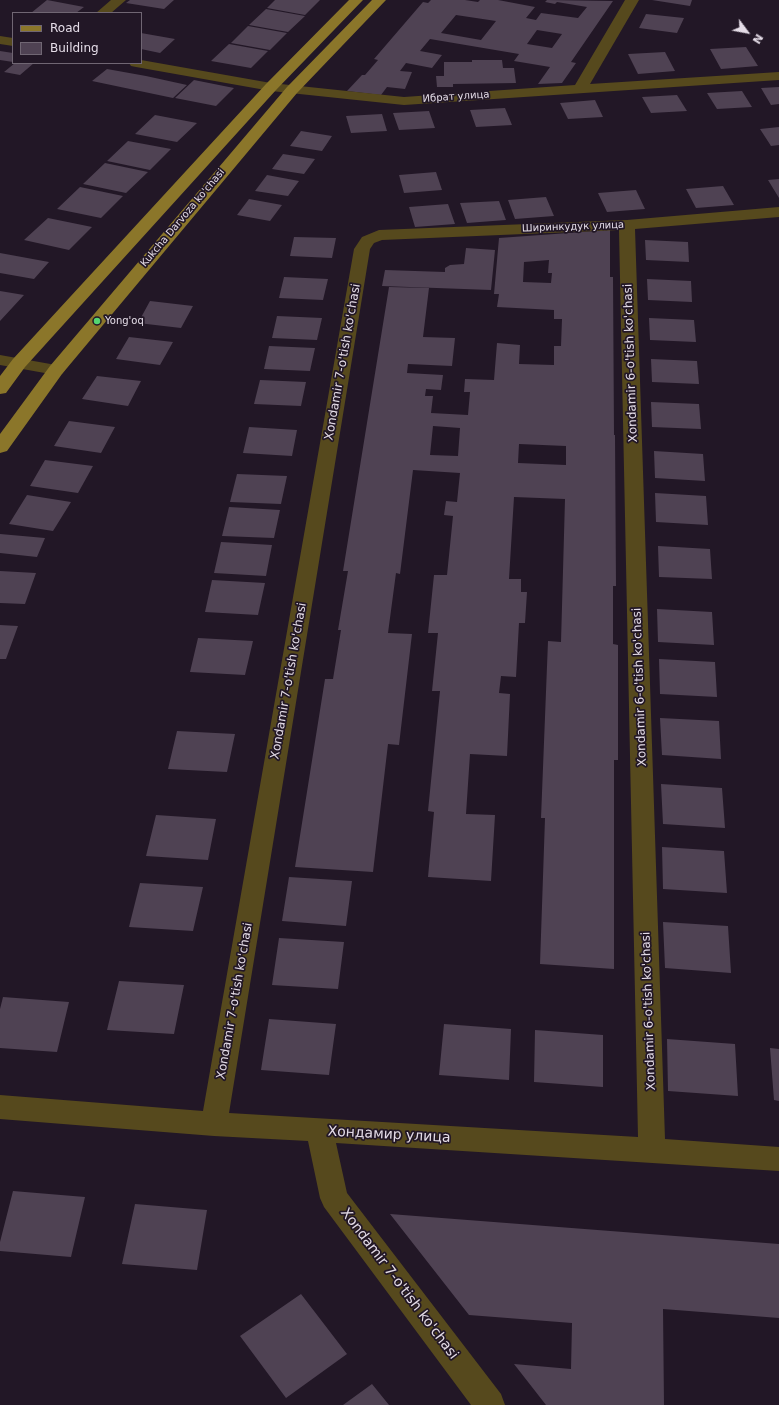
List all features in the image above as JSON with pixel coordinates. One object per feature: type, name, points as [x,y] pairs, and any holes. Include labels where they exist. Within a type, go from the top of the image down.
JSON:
[{"type":"main road","name":"Kukcha Darvoza ko'chasi","points":[[0,389],[19,363],[271,87],[356,0]]},
{"type":"main road","name":"Kukcha Darvoza ko'chasi","points":[[0,447],[56,370],[292,90],[379,0]]},
{"type":"street","points":[[104,12],[119,0]]},
{"type":"street","points":[[580,89],[632,0]]},
{"type":"street","points":[[0,40],[12,42]]},
{"type":"street","name":"Ибрат улица","points":[[142,64],[292,90],[404,101],[779,76]]},
{"type":"street","name":"Ширинкудук улица","points":[[368,240],[379,235],[627,225],[779,212]]},
{"type":"street","name":"Xondamir 6-o'tish ko'chasi","points":[[627,225],[652,1150]]},
{"type":"street","name":"Xondamir 7-o'tish ko'chasi","points":[[214,1124],[362,249],[368,240]]},
{"type":"street","points":[[0,360],[56,370]]},
{"type":"street","name":"Хондамир улица","points":[[0,1107],[214,1124],[779,1159]]},
{"type":"street","name":"Xondamir 7-o'tish ko'chasi","points":[[320,1131],[334,1198],[490,1405]]},
{"type":"building","points":[[47,0],[84,7],[77,12],[32,12]]},
{"type":"building","points":[[130,0],[174,0],[164,9],[126,3]]},
{"type":"building","points":[[275,0],[320,0],[305,15],[267,8]]},
{"type":"building","points":[[431,0],[465,0],[478,2],[480,0],[498,0],[535,7],[526,18],[536,20],[541,13],[578,18],[587,7],[557,2],[555,4],[545,2],[547,0],[613,1],[571,62],[576,63],[562,83],[538,84],[550,67],[514,61],[519,54],[430,39],[420,51],[442,55],[432,68],[406,63],[400,71],[412,72],[405,89],[387,87],[381,95],[347,91],[362,75],[365,75],[378,60],[374,59],[423,2],[428,3]],"holes":[[[456,15],[496,21],[481,40],[441,33]],[[537,30],[562,34],[552,48],[527,44]]]},
{"type":"building","points":[[652,0],[692,0],[690,6]]},
{"type":"building","points":[[266,9],[305,16],[288,32],[249,25]]},
{"type":"building","points":[[646,14],[684,18],[677,33],[639,28]]},
{"type":"building","points":[[248,26],[287,33],[270,50],[231,43]]},
{"type":"building","points":[[142,33],[175,39],[160,53],[142,49]]},
{"type":"building","points":[[229,44],[268,51],[251,68],[211,61]]},
{"type":"building","points":[[746,47],[758,66],[721,69],[710,49]]},
{"type":"building","points":[[0,51],[12,53],[12,62],[0,60]]},
{"type":"building","points":[[665,52],[675,71],[638,74],[628,54]]},
{"type":"building","points":[[472,60],[502,60],[503,68],[514,68],[516,83],[453,84],[453,87],[437,87],[436,76],[444,76],[444,62],[472,62]]},
{"type":"building","points":[[14,64],[33,64],[20,75],[4,72]]},
{"type":"building","points":[[107,69],[187,85],[173,98],[92,81]]},
{"type":"building","points":[[194,80],[234,88],[216,106],[175,98]]},
{"type":"building","points":[[779,87],[779,104],[771,105],[761,88]]},
{"type":"building","points":[[742,91],[752,107],[717,109],[707,93]]},
{"type":"building","points":[[677,95],[687,111],[651,113],[642,97]]},
{"type":"building","points":[[595,100],[603,117],[568,119],[560,103]]},
{"type":"building","points":[[505,108],[512,125],[476,127],[470,110]]},
{"type":"building","points":[[429,111],[435,128],[399,130],[393,113]]},
{"type":"building","points":[[382,114],[387,131],[351,133],[346,116]]},
{"type":"building","points":[[155,115],[197,123],[177,142],[135,134]]},
{"type":"building","points":[[779,127],[779,145],[771,146],[760,129]]},
{"type":"building","points":[[301,131],[332,136],[322,151],[290,146]]},
{"type":"building","points":[[128,141],[171,149],[150,170],[107,161]]},
{"type":"building","points":[[283,154],[315,159],[304,174],[272,169]]},
{"type":"building","points":[[105,163],[148,172],[126,193],[83,184]]},
{"type":"building","points":[[436,172],[442,190],[404,193],[399,175]]},
{"type":"building","points":[[267,175],[299,181],[288,196],[255,191]]},
{"type":"building","points":[[779,179],[779,198],[768,180]]},
{"type":"building","points":[[723,186],[734,205],[696,208],[686,189]]},
{"type":"building","points":[[80,187],[123,196],[101,218],[57,209]]},
{"type":"building","points":[[636,190],[645,209],[607,212],[598,193]]},
{"type":"building","points":[[546,197],[554,216],[515,219],[508,200]]},
{"type":"building","points":[[249,199],[282,205],[270,221],[237,215]]},
{"type":"building","points":[[499,201],[506,220],[467,223],[460,203]]},
{"type":"building","points":[[448,204],[455,224],[415,227],[409,207]]},
{"type":"building","points":[[48,218],[92,227],[69,250],[24,240]]},
{"type":"building","points":[[610,230],[610,277],[613,277],[615,435],[616,586],[613,586],[613,644],[618,645],[618,760],[614,760],[614,969],[540,964],[545,818],[541,818],[548,641],[561,642],[565,499],[514,497],[509,579],[521,579],[521,592],[527,592],[525,623],[519,623],[516,677],[501,676],[499,693],[510,694],[507,756],[470,754],[466,814],[495,815],[491,881],[428,877],[434,812],[428,811],[440,691],[432,691],[438,633],[428,633],[434,575],[447,575],[453,516],[444,515],[446,501],[457,502],[460,473],[413,470],[400,574],[396,573],[388,633],[412,634],[399,745],[388,744],[373,872],[295,867],[325,679],[333,679],[341,630],[338,630],[348,571],[343,571],[389,287],[429,288],[423,337],[455,338],[452,366],[408,364],[407,373],[443,375],[441,390],[426,389],[425,396],[433,396],[431,413],[468,415],[470,392],[464,392],[465,379],[494,380],[497,343],[520,345],[519,364],[554,365],[554,346],[561,346],[562,319],[554,319],[554,310],[497,307],[499,294],[494,294],[499,238]],"holes":[[[549,260],[548,273],[552,273],[551,283],[523,282],[524,262]],[[433,426],[460,428],[458,456],[430,455]],[[519,444],[566,446],[566,465],[518,463]]]},
{"type":"building","points":[[294,237],[336,238],[332,258],[290,256]]},
{"type":"building","points":[[645,240],[688,242],[689,262],[646,260]]},
{"type":"building","points":[[466,248],[495,250],[491,290],[382,286],[385,270],[445,272],[445,268],[450,265],[464,264]]},
{"type":"building","points":[[0,253],[49,262],[34,279],[0,273]]},
{"type":"building","points":[[284,277],[328,279],[323,300],[279,298]]},
{"type":"building","points":[[647,279],[691,281],[692,302],[648,300]]},
{"type":"building","points":[[0,291],[24,295],[0,321]]},
{"type":"building","points":[[150,301],[193,306],[181,328],[138,323]]},
{"type":"building","points":[[277,316],[322,318],[317,340],[272,338]]},
{"type":"building","points":[[649,318],[694,320],[696,342],[650,340]]},
{"type":"building","points":[[129,337],[173,342],[160,365],[116,359]]},
{"type":"building","points":[[269,346],[315,348],[310,371],[264,369]]},
{"type":"building","points":[[651,359],[697,361],[699,384],[652,382]]},
{"type":"building","points":[[97,376],[141,381],[128,406],[82,399]]},
{"type":"building","points":[[260,380],[306,382],[301,406],[254,404]]},
{"type":"building","points":[[651,402],[699,404],[701,429],[652,427]]},
{"type":"building","points":[[69,421],[115,427],[101,453],[54,446]]},
{"type":"building","points":[[249,427],[297,430],[292,456],[243,453]]},
{"type":"building","points":[[654,451],[703,454],[705,481],[655,478]]},
{"type":"building","points":[[45,460],[93,466],[78,493],[30,486]]},
{"type":"building","points":[[237,474],[287,476],[281,504],[230,502]]},
{"type":"building","points":[[655,493],[706,496],[708,525],[656,522]]},
{"type":"building","points":[[27,495],[71,502],[53,531],[9,524]]},
{"type":"building","points":[[229,507],[280,510],[274,538],[222,536]]},
{"type":"building","points":[[0,534],[45,538],[37,557],[0,553]]},
{"type":"building","points":[[221,542],[272,545],[266,576],[214,573]]},
{"type":"building","points":[[658,546],[710,549],[712,579],[659,577]]},
{"type":"building","points":[[0,571],[36,573],[25,604],[0,603]]},
{"type":"building","points":[[212,580],[265,583],[258,615],[205,612]]},
{"type":"building","points":[[657,609],[712,612],[714,645],[658,642]]},
{"type":"building","points":[[0,625],[18,626],[6,659],[0,659]]},
{"type":"building","points":[[198,638],[253,641],[245,675],[190,672]]},
{"type":"building","points":[[659,659],[715,662],[717,697],[660,694]]},
{"type":"building","points":[[660,718],[719,721],[721,759],[662,755]]},
{"type":"building","points":[[177,731],[235,734],[227,772],[168,769]]},
{"type":"building","points":[[661,784],[722,788],[725,828],[663,824]]},
{"type":"building","points":[[156,815],[216,819],[208,860],[146,856]]},
{"type":"building","points":[[662,847],[724,851],[727,893],[663,889]]},
{"type":"building","points":[[289,877],[352,881],[346,926],[282,921]]},
{"type":"building","points":[[140,883],[203,887],[193,931],[129,927]]},
{"type":"building","points":[[663,922],[728,926],[731,973],[665,968]]},
{"type":"building","points":[[279,938],[344,942],[338,989],[272,985]]},
{"type":"building","points":[[119,981],[184,985],[174,1034],[107,1030]]},
{"type":"building","points":[[3,997],[69,1002],[57,1052],[0,1048],[0,1009]]},
{"type":"building","points":[[269,1019],[336,1024],[329,1075],[261,1070]]},
{"type":"building","points":[[444,1024],[511,1029],[509,1080],[439,1075]]},
{"type":"building","points":[[535,1030],[603,1035],[603,1087],[534,1082]]},
{"type":"building","points":[[667,1039],[735,1044],[738,1096],[668,1091]]},
{"type":"building","points":[[770,1048],[779,1049],[779,1101],[774,1100]]},
{"type":"building","points":[[13,1191],[85,1197],[71,1257],[0,1251],[0,1242]]},
{"type":"building","points":[[135,1204],[207,1210],[197,1270],[122,1264]]},
{"type":"building","points":[[390,1214],[779,1244],[779,1318],[663,1309],[664,1405],[546,1405],[514,1364],[571,1369],[572,1323],[469,1315]]},
{"type":"building","points":[[301,1294],[347,1354],[286,1398],[240,1336]]},
{"type":"building","points":[[372,1384],[389,1405],[343,1405]]},
{"type":"place","name":"Yong'oq","points":[[97,321]]}]
